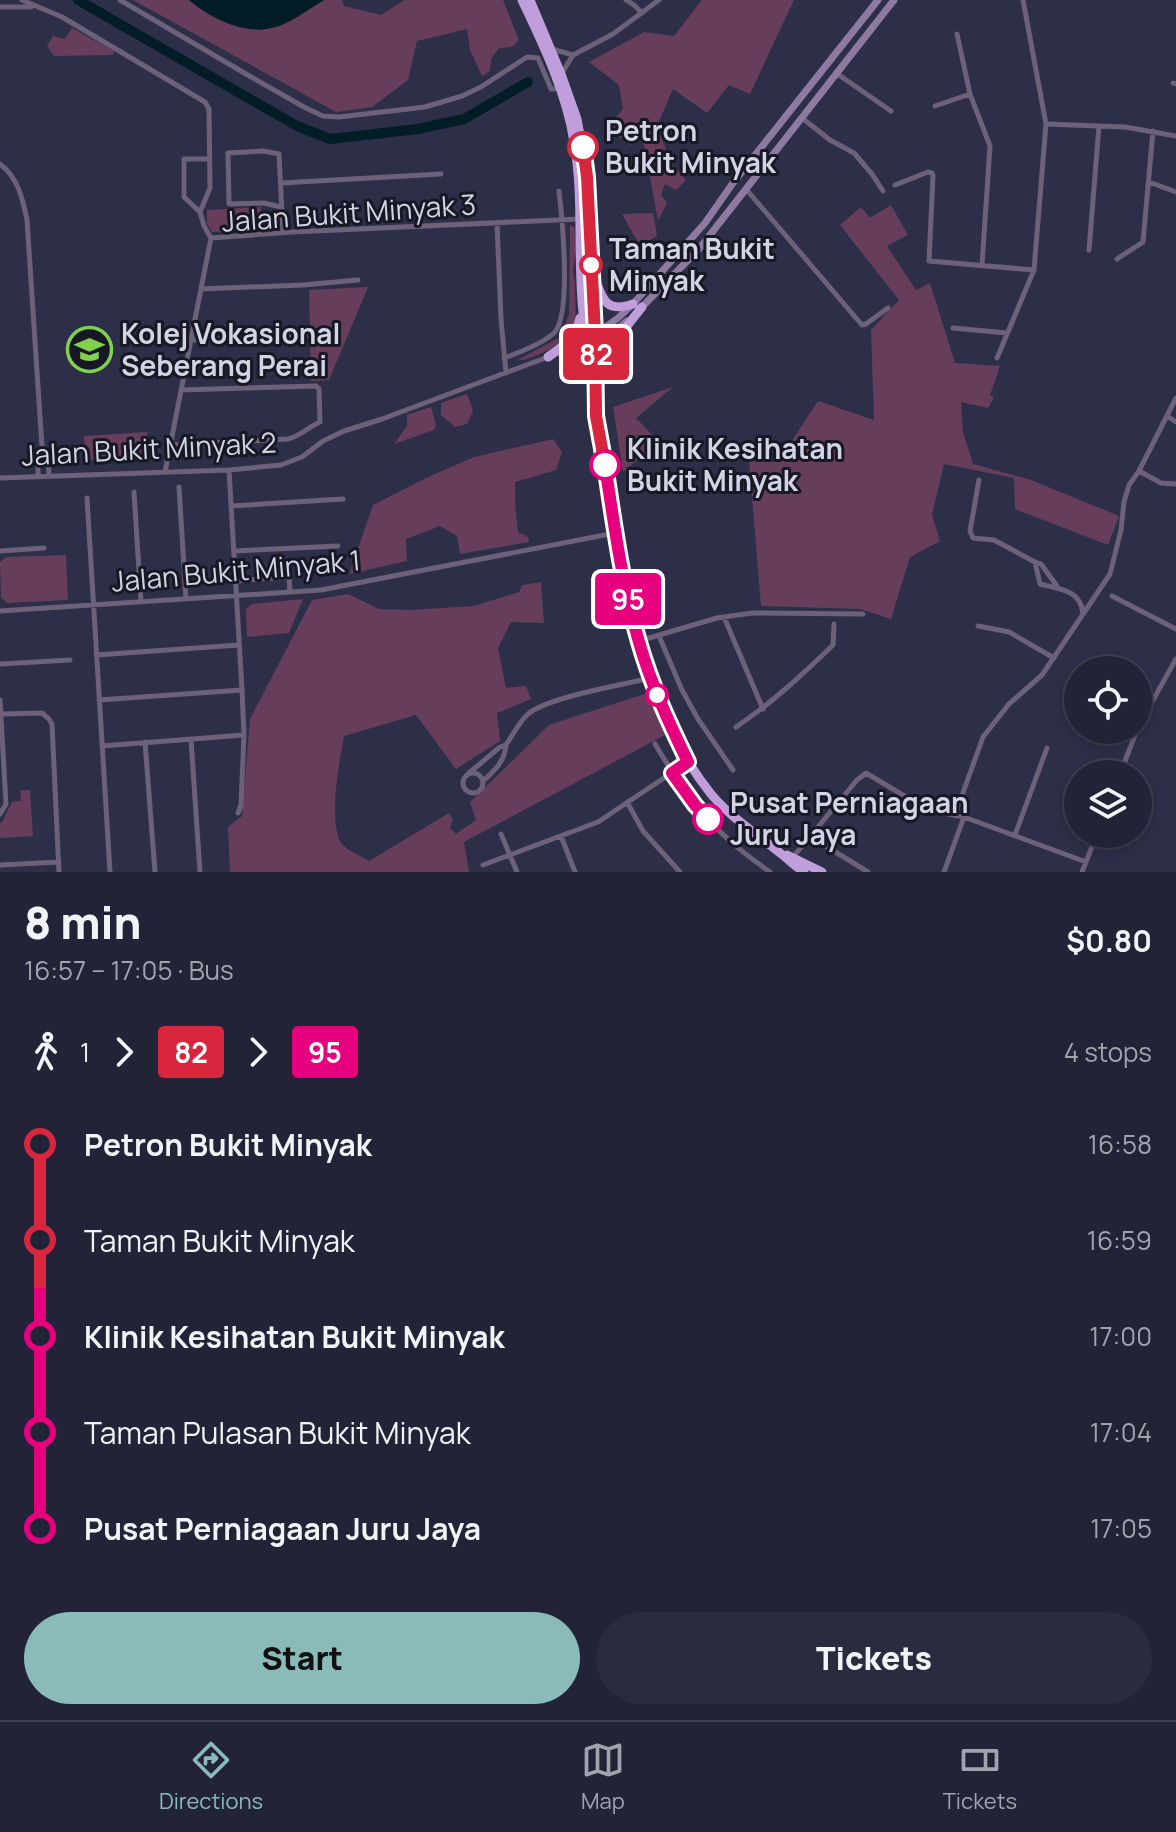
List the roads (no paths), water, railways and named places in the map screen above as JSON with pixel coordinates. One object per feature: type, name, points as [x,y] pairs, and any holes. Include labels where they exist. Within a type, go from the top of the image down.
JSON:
[{"type":"highway","points":[[522,0],[566,107],[574,142],[581,219],[582,309],[590,345],[596,416],[615,533],[639,641],[666,716],[688,762],[712,796],[739,822],[804,872]]},
{"type":"highway","points":[[530,0],[577,119],[586,167],[595,333],[590,345]]},
{"type":"highway","points":[[591,268],[603,299],[609,305],[616,308],[638,306]]},
{"type":"highway","points":[[596,416],[600,383],[609,352],[638,306]]},
{"type":"highway","points":[[548,357],[572,338],[578,329],[582,309]]},
{"type":"highway","points":[[780,852],[822,872]]},
{"type":"main road","points":[[595,333],[638,306],[878,0]]},
{"type":"main road","points":[[590,345],[611,335],[699,249],[894,0]]},
{"type":"main road","points":[[826,66],[831,73],[836,73]]},
{"type":"main road","points":[[815,79],[823,79],[826,85]]},
{"type":"street","points":[[22,0],[62,17],[205,102],[209,109],[210,188],[200,212]]},
{"type":"street","points":[[120,0],[323,116],[339,117],[425,107],[481,87],[527,57],[538,58],[551,89],[559,88]]},
{"type":"street","points":[[626,0],[637,2],[642,13]]},
{"type":"street","points":[[561,74],[573,55],[613,34],[659,0]]},
{"type":"street","points":[[997,358],[1034,270],[1046,124],[1023,0]]},
{"type":"street","points":[[0,7],[36,6]]},
{"type":"street","points":[[957,34],[970,94],[990,146],[982,265]]},
{"type":"street","points":[[551,49],[573,55]]},
{"type":"street","points":[[836,73],[891,111]]},
{"type":"street","points":[[935,106],[970,94]]},
{"type":"street","points":[[802,118],[830,140],[854,153],[883,191]]},
{"type":"street","points":[[1046,124],[1125,127],[1176,136]]},
{"type":"street","points":[[1089,250],[1099,126]]},
{"type":"street","points":[[1117,259],[1143,242],[1153,131]]},
{"type":"street","points":[[281,207],[264,203],[229,204],[228,153],[263,151],[279,154],[283,233]]},
{"type":"street","points":[[209,159],[184,159],[184,197],[200,212],[211,238]]},
{"type":"street","points":[[0,164],[7,169],[22,195],[27,220],[42,447],[38,455],[38,476]]},
{"type":"street","points":[[895,185],[932,173],[929,261],[1034,270]]},
{"type":"street","points":[[281,183],[441,174]]},
{"type":"street","points":[[1149,182],[1176,192]]},
{"type":"street","points":[[746,189],[862,325],[888,308]]},
{"type":"street","points":[[504,358],[555,332],[560,323],[564,309],[563,220],[559,191]]},
{"type":"street","name":"Jalan Bukit Minyak 3","points":[[165,472],[211,238],[581,219]]},
{"type":"street","points":[[497,223],[506,373]]},
{"type":"street","points":[[201,289],[358,280]]},
{"type":"street","points":[[953,328],[1007,333]]},
{"type":"street","points":[[191,340],[306,336]]},
{"type":"street","name":"Jalan Bukit Minyak 2","points":[[0,478],[229,470],[281,465],[302,457],[323,441],[344,431],[548,357],[590,345]]},
{"type":"street","name":"Jalan Bukit Minyak 2","points":[[171,445],[288,439],[300,436],[320,422],[319,389],[316,386],[181,390]]},
{"type":"street","points":[[955,815],[983,737],[1009,704],[1036,681],[1054,658],[1110,574],[1129,485],[1176,399]]},
{"type":"street","points":[[1167,416],[1176,422]]},
{"type":"street","points":[[42,447],[48,454],[49,476]]},
{"type":"street","points":[[229,470],[244,735],[238,813]]},
{"type":"street","points":[[1139,471],[1161,483],[1176,484]]},
{"type":"street","points":[[979,480],[970,531],[973,538],[994,540],[1041,564],[1057,586]]},
{"type":"street","points":[[179,487],[186,599]]},
{"type":"street","points":[[134,492],[141,602]]},
{"type":"street","points":[[87,498],[110,872]]},
{"type":"street","points":[[231,506],[343,499]]},
{"type":"street","name":"Jalan Bukit Minyak 1","points":[[0,611],[321,590],[615,533]]},
{"type":"street","points":[[234,551],[338,546]]},
{"type":"street","points":[[0,551],[44,548]]},
{"type":"street","points":[[1035,562],[1040,584],[1057,586],[1070,593],[1083,607],[1084,615]]},
{"type":"street","points":[[235,581],[289,577],[290,592]]},
{"type":"street","points":[[1112,596],[1176,629]]},
{"type":"street","points":[[639,641],[724,617],[756,612],[863,614]]},
{"type":"street","points":[[724,617],[763,709]]},
{"type":"street","points":[[736,727],[763,709],[833,645],[834,624]]},
{"type":"street","points":[[978,626],[1009,632],[1054,658]]},
{"type":"street","points":[[659,636],[698,719],[733,770]]},
{"type":"street","points":[[96,655],[239,645]]},
{"type":"street","points":[[1152,703],[1176,659]]},
{"type":"street","points":[[0,664],[70,660]]},
{"type":"street","points":[[506,745],[465,776],[462,782],[467,791],[474,793],[480,790],[483,781],[497,768],[506,745],[529,713],[557,701],[651,678]]},
{"type":"street","points":[[99,700],[242,690]]},
{"type":"street","points":[[0,700],[6,804],[0,814]]},
{"type":"street","points":[[0,714],[42,713],[52,724],[59,872]]},
{"type":"street","points":[[102,746],[244,735]]},
{"type":"street","points":[[191,739],[200,872]]},
{"type":"street","points":[[145,742],[155,872]]},
{"type":"street","points":[[655,744],[695,805],[722,833],[770,872]]},
{"type":"street","points":[[1015,835],[1047,748]]},
{"type":"street","points":[[483,865],[598,822],[688,762]]},
{"type":"street","points":[[469,773],[480,775],[483,781]]},
{"type":"street","points":[[793,857],[866,773],[928,810],[964,817],[1086,862]]},
{"type":"street","points":[[627,802],[643,831],[680,872]]},
{"type":"street","points":[[944,872],[964,817]]},
{"type":"street","points":[[501,834],[517,872]]},
{"type":"street","points":[[561,836],[575,872]]},
{"type":"street","points":[[811,837],[868,872]]},
{"type":"street","points":[[1082,872],[1092,848]]},
{"type":"street","points":[[0,865],[59,862]]},
{"type":"water","points":[[189,0],[324,0],[285,24],[255,29],[231,25]]},
{"type":"waterway","points":[[78,0],[297,126],[330,139],[418,129],[464,119],[528,82]]},
{"type":"place","name":"Petron Bukit Minyak","points":[[583,147]]},
{"type":"place","name":"Taman Bukit Minyak","points":[[591,265]]},
{"type":"place","name":"Kolej Vokasional Seberang Perai","points":[[90,350]]},
{"type":"place","name":"Klinik Kesihatan Bukit Minyak","points":[[605,465]]},
{"type":"place","name":"Pusat Perniagaan Juru Jaya","points":[[708,819]]}]
